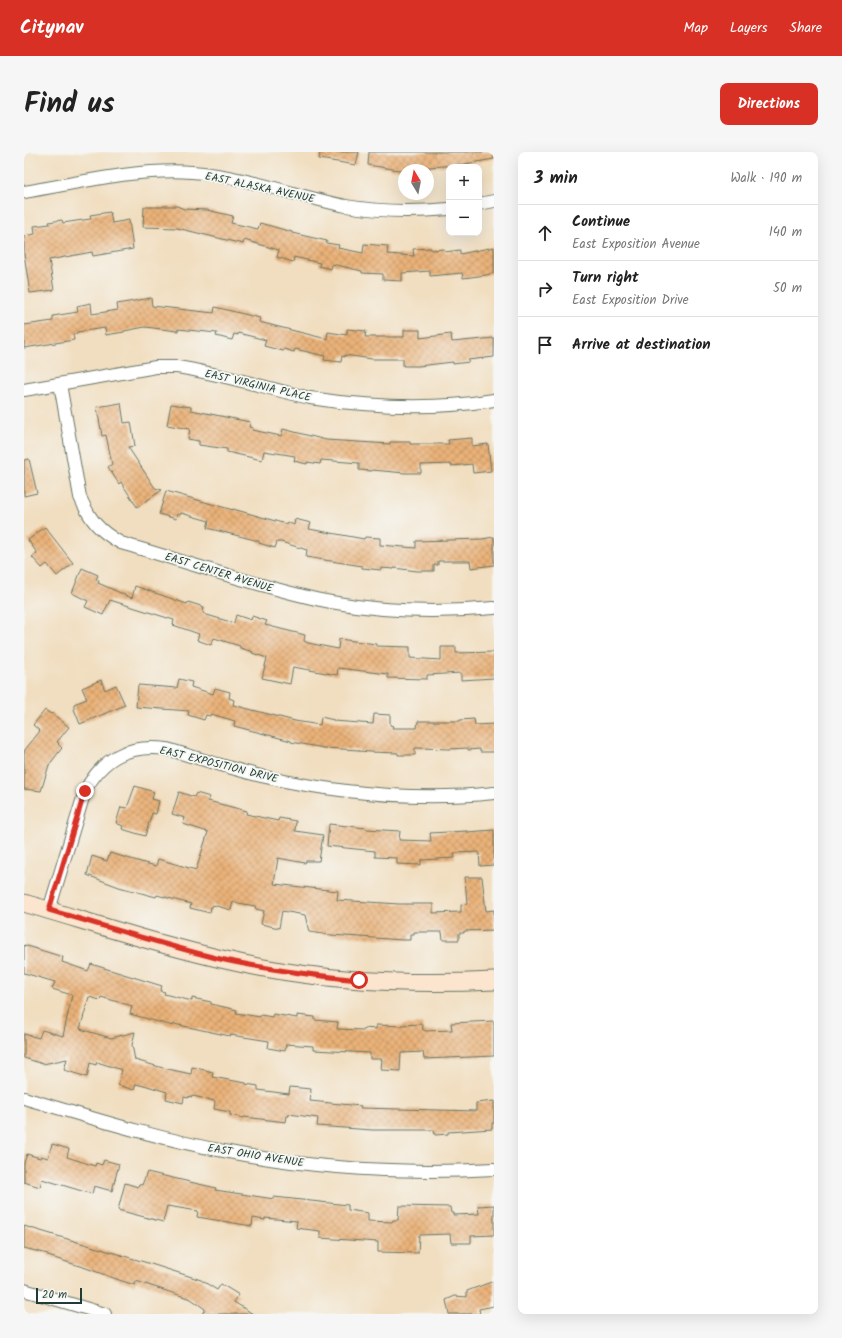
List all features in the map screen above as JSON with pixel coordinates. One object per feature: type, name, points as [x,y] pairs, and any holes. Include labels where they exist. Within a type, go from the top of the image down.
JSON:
[{"type":"street","name":"EAST ALASKA AVENUE","points":[[24,192],[131,174],[162,171],[193,172],[223,177],[346,206],[381,211],[416,212],[446,209]]},
{"type":"street","points":[[482,203],[494,201]]},
{"type":"street","name":"EAST VIRGINIA PLACE","points":[[24,390],[156,367],[177,367],[311,398],[338,402],[393,407],[421,407],[448,406],[494,400]]},
{"type":"street","name":"EAST CENTER AVENUE","points":[[60,384],[80,497],[86,511],[96,526],[108,536],[121,543],[275,589],[331,602],[388,610],[446,611],[494,608]]},
{"type":"street","name":"EAST EXPOSITION DRIVE","points":[[49,910],[85,791],[92,778],[104,764],[116,756],[134,749],[152,747],[167,749],[260,776],[336,789],[412,795],[494,793]]},
{"type":"street","points":[[24,903],[216,958],[298,973],[359,980],[408,983],[494,981]]},
{"type":"street","name":"EAST OHIO AVENUE","points":[[24,1098],[173,1140],[230,1153],[287,1162],[345,1168],[403,1171],[494,1169]]},
{"type":"street","points":[[24,1290],[105,1314]]},
{"type":"building","points":[[320,152],[359,152],[356,165],[319,159]]},
{"type":"building","points":[[369,152],[494,152],[494,159],[465,164],[446,164],[446,166],[434,167],[434,164],[398,164],[398,170],[368,165]]},
{"type":"building","points":[[177,206],[184,209],[207,210],[233,216],[231,223],[258,229],[260,223],[292,233],[327,241],[326,243],[339,245],[338,248],[363,253],[364,244],[388,246],[387,254],[414,256],[413,249],[444,249],[445,252],[460,250],[460,254],[494,247],[494,273],[463,278],[462,273],[430,276],[430,271],[402,273],[402,281],[383,280],[383,274],[362,273],[362,271],[332,264],[331,269],[319,266],[320,263],[294,257],[293,262],[277,257],[279,250],[244,240],[243,244],[177,228],[143,227],[144,207]]},
{"type":"building","points":[[110,212],[112,223],[129,220],[133,249],[93,256],[92,252],[49,260],[54,290],[30,293],[24,254],[24,236],[35,234],[34,226],[50,224],[49,222],[62,220],[63,223],[91,219],[90,215]]},
{"type":"building","points":[[151,298],[152,306],[214,313],[215,307],[260,318],[259,322],[327,339],[328,332],[347,335],[347,329],[366,331],[365,337],[404,337],[404,330],[420,330],[420,338],[451,334],[452,342],[494,338],[494,357],[468,360],[469,362],[453,364],[453,362],[403,366],[403,359],[372,359],[345,355],[345,357],[342,356],[341,362],[324,360],[325,356],[295,349],[294,352],[284,349],[283,351],[264,346],[266,340],[238,333],[238,335],[234,334],[232,340],[216,336],[217,333],[178,329],[178,331],[145,327],[106,335],[105,328],[77,332],[77,334],[73,334],[74,340],[24,348],[24,325],[53,321],[53,316],[78,312],[77,306],[91,303],[92,314],[118,310],[117,304]]},
{"type":"building","points":[[121,403],[124,423],[131,422],[135,446],[128,447],[155,488],[162,490],[137,507],[121,482],[119,484],[108,467],[112,464],[106,435],[102,436],[97,407]]},
{"type":"building","points":[[171,404],[191,407],[191,410],[250,422],[249,427],[253,428],[252,430],[281,436],[283,429],[326,440],[390,444],[390,442],[410,442],[410,444],[449,444],[448,440],[472,438],[472,446],[488,444],[491,471],[473,473],[472,464],[451,466],[451,464],[421,465],[421,473],[359,470],[359,463],[321,460],[320,464],[307,462],[307,464],[294,461],[295,456],[264,451],[262,460],[227,452],[227,449],[199,445],[199,441],[188,439],[190,429],[167,425]]},
{"type":"building","points":[[29,459],[37,493],[24,496],[24,460]]},
{"type":"building","points":[[166,491],[286,524],[287,522],[294,525],[295,519],[311,523],[309,529],[364,539],[365,537],[380,538],[380,545],[416,548],[416,541],[482,539],[494,537],[494,565],[471,568],[470,561],[438,561],[438,565],[434,565],[434,571],[417,571],[394,568],[381,568],[381,570],[362,568],[362,566],[306,557],[307,550],[281,542],[277,542],[275,548],[259,543],[259,541],[207,528],[209,521],[181,513],[180,515],[177,514],[176,519],[159,514]]},
{"type":"building","points":[[45,527],[73,563],[57,576],[47,564],[42,568],[32,557],[37,553],[28,540]]},
{"type":"building","points":[[82,568],[98,575],[96,580],[99,581],[98,583],[132,598],[135,586],[187,604],[188,602],[204,607],[203,613],[234,623],[236,615],[251,620],[252,616],[267,621],[265,625],[305,635],[304,641],[308,643],[338,649],[339,639],[376,644],[376,646],[410,647],[410,658],[441,660],[441,647],[456,647],[456,653],[494,652],[494,678],[461,680],[461,673],[427,675],[427,679],[388,678],[388,674],[338,668],[337,675],[293,667],[290,684],[262,678],[267,658],[240,648],[240,646],[214,638],[211,645],[197,640],[199,634],[173,625],[174,620],[110,600],[103,615],[85,607],[88,601],[72,593]]},
{"type":"building","points":[[179,679],[192,682],[191,687],[213,694],[215,688],[230,692],[229,698],[234,700],[233,705],[295,721],[320,725],[321,717],[334,721],[373,724],[374,714],[390,715],[390,725],[393,726],[392,728],[417,728],[418,721],[460,721],[474,719],[475,725],[494,724],[494,752],[480,752],[480,749],[468,750],[468,748],[415,748],[415,755],[398,755],[398,753],[324,748],[291,742],[234,726],[235,721],[211,714],[210,716],[206,715],[204,720],[188,715],[189,711],[136,707],[138,685],[177,688]]},
{"type":"building","points":[[101,680],[105,690],[116,685],[125,705],[80,724],[74,709],[74,704],[87,699],[82,688]]},
{"type":"building","points":[[45,710],[51,714],[52,713],[69,727],[57,742],[62,748],[49,765],[41,791],[24,789],[24,751],[40,731],[33,725]]},
{"type":"building","points":[[135,786],[154,792],[152,799],[159,801],[156,814],[152,813],[145,836],[122,829],[123,826],[116,823],[121,807],[127,808]]},
{"type":"building","points":[[179,792],[194,797],[196,793],[210,797],[208,801],[247,811],[246,814],[278,821],[279,818],[296,821],[295,831],[323,835],[319,861],[306,861],[305,863],[278,858],[274,884],[338,891],[337,900],[399,904],[433,904],[433,913],[461,912],[461,905],[467,904],[465,877],[482,877],[486,911],[494,910],[494,930],[464,931],[464,933],[459,933],[459,940],[443,940],[442,932],[414,932],[414,934],[410,934],[410,940],[331,935],[309,932],[305,915],[282,911],[279,928],[261,924],[264,911],[256,909],[255,906],[233,902],[231,910],[213,905],[210,913],[190,908],[191,904],[157,895],[156,897],[119,887],[87,875],[92,856],[107,861],[110,853],[156,866],[158,859],[196,870],[208,832],[183,824],[185,818],[172,814]]},
{"type":"building","points":[[329,824],[366,829],[400,831],[399,840],[431,841],[430,833],[494,830],[494,865],[480,866],[479,852],[454,853],[455,858],[421,860],[421,865],[397,864],[397,858],[375,857],[375,851],[327,846]]},
{"type":"building","points":[[24,945],[63,957],[62,962],[88,971],[91,964],[162,986],[160,991],[165,992],[164,994],[192,1001],[192,998],[211,1002],[211,1004],[237,1010],[236,1013],[260,1017],[261,1015],[272,1017],[273,1014],[297,1018],[297,1015],[315,1017],[315,1020],[338,1022],[337,1029],[364,1030],[364,1028],[376,1029],[376,1025],[402,1026],[422,1024],[423,1030],[425,1031],[452,1030],[451,1023],[494,1021],[494,1056],[424,1059],[423,1052],[401,1053],[400,1071],[381,1070],[382,1059],[370,1059],[370,1053],[313,1050],[313,1046],[286,1044],[285,1051],[268,1048],[269,1041],[230,1036],[174,1024],[173,1026],[130,1014],[132,1006],[101,997],[100,1000],[89,997],[80,1029],[111,1038],[135,1032],[132,1045],[135,1060],[191,1074],[192,1067],[213,1072],[212,1077],[258,1086],[258,1090],[289,1094],[290,1087],[311,1089],[310,1101],[361,1106],[360,1108],[476,1111],[476,1103],[494,1101],[494,1123],[492,1123],[492,1129],[448,1132],[448,1134],[435,1135],[434,1130],[372,1130],[317,1126],[318,1118],[289,1114],[286,1122],[244,1118],[230,1115],[230,1112],[214,1109],[215,1101],[189,1096],[188,1098],[184,1097],[183,1103],[166,1099],[167,1092],[144,1085],[136,1084],[134,1090],[118,1085],[122,1070],[97,1062],[96,1065],[90,1063],[87,1077],[64,1070],[67,1059],[43,1064],[24,1058],[24,1034],[39,1038],[42,1030],[63,1036],[72,995],[52,989],[55,982],[24,973]]},
{"type":"building","points":[[52,1144],[69,1149],[67,1157],[95,1166],[96,1163],[102,1165],[104,1160],[119,1164],[112,1191],[94,1186],[92,1194],[42,1179],[40,1187],[24,1182],[24,1163],[27,1154],[40,1158],[41,1156],[48,1158]]},
{"type":"building","points":[[147,1172],[216,1188],[215,1190],[274,1199],[274,1197],[348,1205],[348,1210],[368,1213],[368,1221],[392,1222],[393,1220],[398,1220],[399,1206],[450,1207],[453,1215],[479,1214],[478,1206],[494,1205],[494,1235],[471,1236],[471,1243],[451,1243],[450,1234],[419,1235],[418,1253],[378,1252],[378,1242],[320,1238],[320,1231],[296,1228],[297,1221],[253,1218],[252,1226],[197,1217],[198,1211],[167,1206],[163,1222],[118,1210],[125,1183],[138,1187],[139,1184],[142,1185]]},
{"type":"building","points":[[24,1226],[201,1280],[217,1290],[221,1284],[239,1295],[234,1302],[253,1314],[202,1314],[205,1309],[191,1299],[136,1281],[135,1285],[48,1256],[48,1254],[24,1248]]},
{"type":"building","points":[[494,1281],[494,1306],[479,1309],[480,1314],[449,1314],[446,1300],[455,1296],[467,1297],[467,1291]]},
{"type":"route","points":[[85,791],[49,910],[216,958],[311,976],[359,980]]}]
